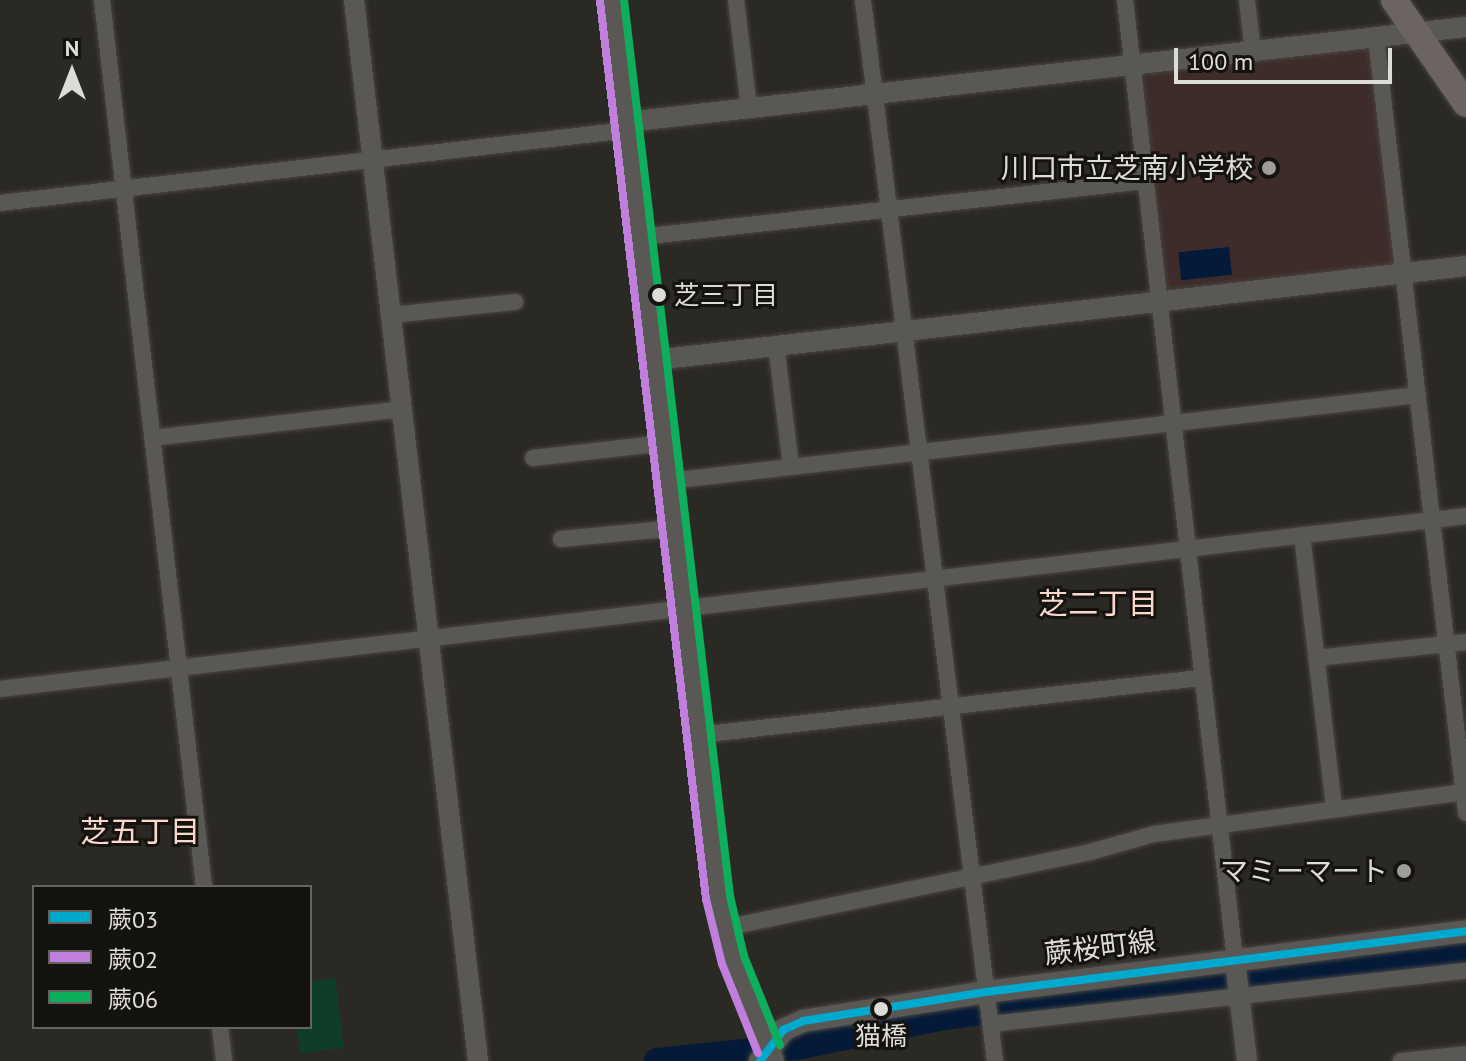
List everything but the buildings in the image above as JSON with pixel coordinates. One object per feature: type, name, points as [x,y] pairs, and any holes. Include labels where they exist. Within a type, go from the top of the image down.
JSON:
[{"type":"main road","points":[[1394,0],[1466,104]]},
{"type":"main road","name":"蕨桜町線","points":[[768,1052],[783,1030],[803,1021],[1466,931]]},
{"type":"street","points":[[102,0],[204,885]]},
{"type":"street","points":[[354,0],[478,1061]]},
{"type":"street","points":[[612,0],[724,928],[768,1052]]},
{"type":"street","points":[[736,0],[749,108]]},
{"type":"street","points":[[863,0],[995,1061]]},
{"type":"street","points":[[1125,0],[1200,678],[1247,1061]]},
{"type":"street","points":[[1247,0],[1253,52]]},
{"type":"street","points":[[0,203],[373,159],[749,108],[1466,27]]},
{"type":"street","points":[[1376,37],[1466,813]]},
{"type":"street","points":[[640,237],[1145,181]]},
{"type":"street","points":[[655,360],[1466,266]]},
{"type":"street","points":[[391,315],[515,302]]},
{"type":"street","points":[[776,345],[791,466]]},
{"type":"street","points":[[669,481],[1418,395]]},
{"type":"street","points":[[152,438],[402,409]]},
{"type":"street","points":[[533,458],[665,443]]},
{"type":"street","points":[[0,689],[1466,516]]},
{"type":"street","points":[[561,539],[675,528]]},
{"type":"street","points":[[1302,535],[1334,808]]},
{"type":"street","points":[[1316,658],[1466,642]]},
{"type":"street","points":[[699,735],[1200,678]]},
{"type":"street","points":[[724,928],[972,877],[1154,834],[1465,793]]},
{"type":"street","points":[[990,1021],[1239,992],[1466,971]]},
{"type":"street","points":[[220,1029],[224,1061]]},
{"type":"street","points":[[1401,1061],[1466,1054]]},
{"type":"shaded area","name":"川口市立芝南小学校","points":[[1363,48],[1372,54],[1396,257],[1389,267],[1174,290],[1165,284],[1143,79],[1153,71]]},
{"type":"green space","points":[[335,978],[344,1048],[300,1053],[297,1029],[312,1029],[312,981]]},
{"type":"water","points":[[1229,247],[1232,275],[1181,280],[1178,252]]},
{"type":"waterway","points":[[657,1061],[801,1046],[944,1017],[1289,971],[1466,955]]},
{"type":"transit line","name":"蕨06","points":[[624,0],[730,896],[744,956],[780,1045]]},
{"type":"transit line","name":"蕨02","points":[[600,1],[706,899],[722,964],[758,1053]]},
{"type":"transit line","name":"蕨03","points":[[760,1061],[783,1030],[803,1021],[986,992],[1466,931]]},
{"type":"place","name":"川口市立芝南小学校","points":[[1269,168]]},
{"type":"place","name":"芝三丁目","points":[[659,295]]},
{"type":"place","name":"マミーマート","points":[[1404,871]]},
{"type":"place","name":"猫橋","points":[[881,1009]]},
{"type":"district","name":"芝二丁目","points":[[1098,603]]},
{"type":"district","name":"芝五丁目","points":[[140,831]]}]
